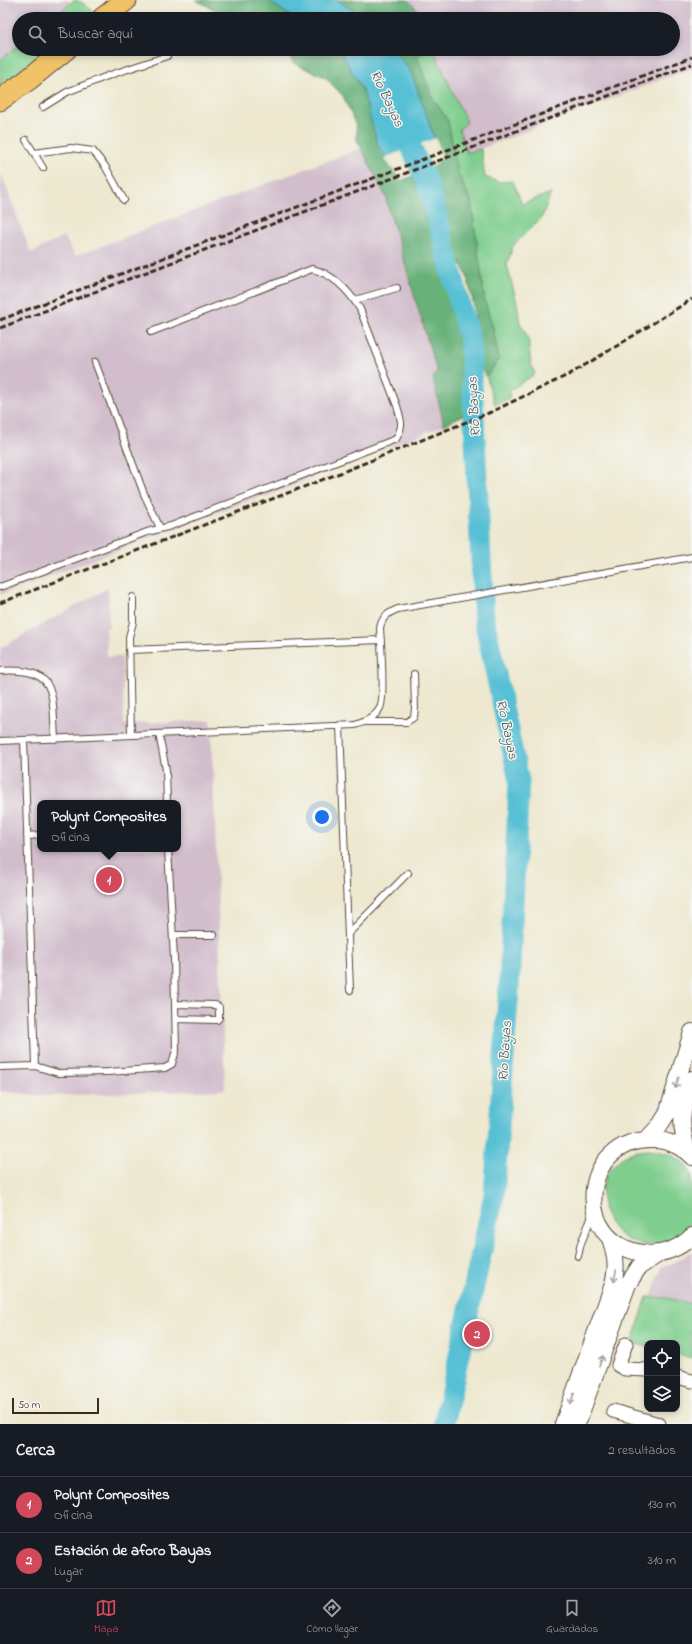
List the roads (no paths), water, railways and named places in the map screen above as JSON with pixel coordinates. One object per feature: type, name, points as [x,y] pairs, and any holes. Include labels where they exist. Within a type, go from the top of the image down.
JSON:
[{"type":"highway","points":[[111,12],[126,0]]},
{"type":"highway","points":[[0,100],[57,56]]},
{"type":"highway","points":[[0,106],[28,80]]},
{"type":"street","points":[[647,1139],[660,1125],[666,1114],[692,1032]]},
{"type":"street","points":[[690,1155],[681,1125],[682,1114],[692,1079]]},
{"type":"street","points":[[563,1424],[610,1293],[616,1272],[616,1255],[610,1238],[600,1225],[594,1210],[593,1191],[598,1172],[608,1158],[626,1144],[647,1139],[660,1140],[675,1144],[690,1155]]},
{"type":"street","points":[[610,1238],[625,1248],[648,1254],[660,1253],[674,1249],[692,1236]]},
{"type":"street","points":[[577,1424],[628,1284],[639,1268],[660,1253]]},
{"type":"street","points":[[626,1344],[618,1365],[625,1369],[644,1370]]},
{"type":"street","points":[[680,1378],[692,1381]]},
{"type":"street","points":[[613,1411],[646,1418],[659,1424]]},
{"type":"lane","points":[[43,107],[67,92],[110,75],[167,56]]},
{"type":"lane","points":[[26,140],[43,168]]},
{"type":"lane","points":[[34,153],[71,148],[93,151],[106,166],[124,200]]},
{"type":"lane","points":[[0,588],[160,528],[171,526],[396,439],[400,431],[401,419],[367,327],[355,300],[333,278],[321,271],[312,269],[151,332]]},
{"type":"lane","points":[[355,300],[397,288]]},
{"type":"lane","points":[[95,362],[144,494],[160,528]]},
{"type":"lane","points":[[365,722],[374,716],[381,707],[380,628],[382,620],[389,612],[398,609],[692,557]]},
{"type":"lane","points":[[131,735],[128,636],[133,622],[133,597]]},
{"type":"lane","points":[[129,650],[380,640]]},
{"type":"lane","points":[[0,672],[28,672],[38,675],[46,681],[51,691],[55,739]]},
{"type":"lane","points":[[0,741],[355,725],[365,722],[407,722],[414,717],[414,674]]},
{"type":"lane","points":[[340,725],[350,990]]},
{"type":"lane","points":[[160,734],[166,770],[167,800]]},
{"type":"lane","points":[[24,740],[35,1066]]},
{"type":"lane","points":[[28,836],[37,835]]},
{"type":"lane","points":[[0,1067],[35,1066],[58,1072],[108,1072],[165,1068],[172,1064],[175,1057],[176,1019],[168,852]]},
{"type":"lane","points":[[348,934],[408,873]]},
{"type":"lane","points":[[173,935],[214,935]]},
{"type":"lane","points":[[175,1004],[215,1005],[219,1007],[219,1018],[217,1020],[176,1019]]},
{"type":"lane","points":[[578,1256],[581,1243],[594,1210]]},
{"type":"water","points":[[267,0],[337,0],[356,12],[285,12]]},
{"type":"water","points":[[343,56],[399,56],[411,72],[441,156],[424,170],[404,180],[378,146],[363,91]]},
{"type":"waterway","name":"Río Bayas","points":[[410,145],[429,187],[470,342],[484,619],[519,781],[509,987],[494,1195],[444,1424]]},
{"type":"railway","points":[[0,320],[692,57]]},
{"type":"railway","points":[[0,328],[692,64]]},
{"type":"railway","points":[[0,603],[340,473],[491,412],[570,374],[692,299]]},
{"type":"place","name":"Polynt Composites","points":[[109,880]]},
{"type":"place","name":"Estación de aforo Bayas","points":[[477,1334]]}]
